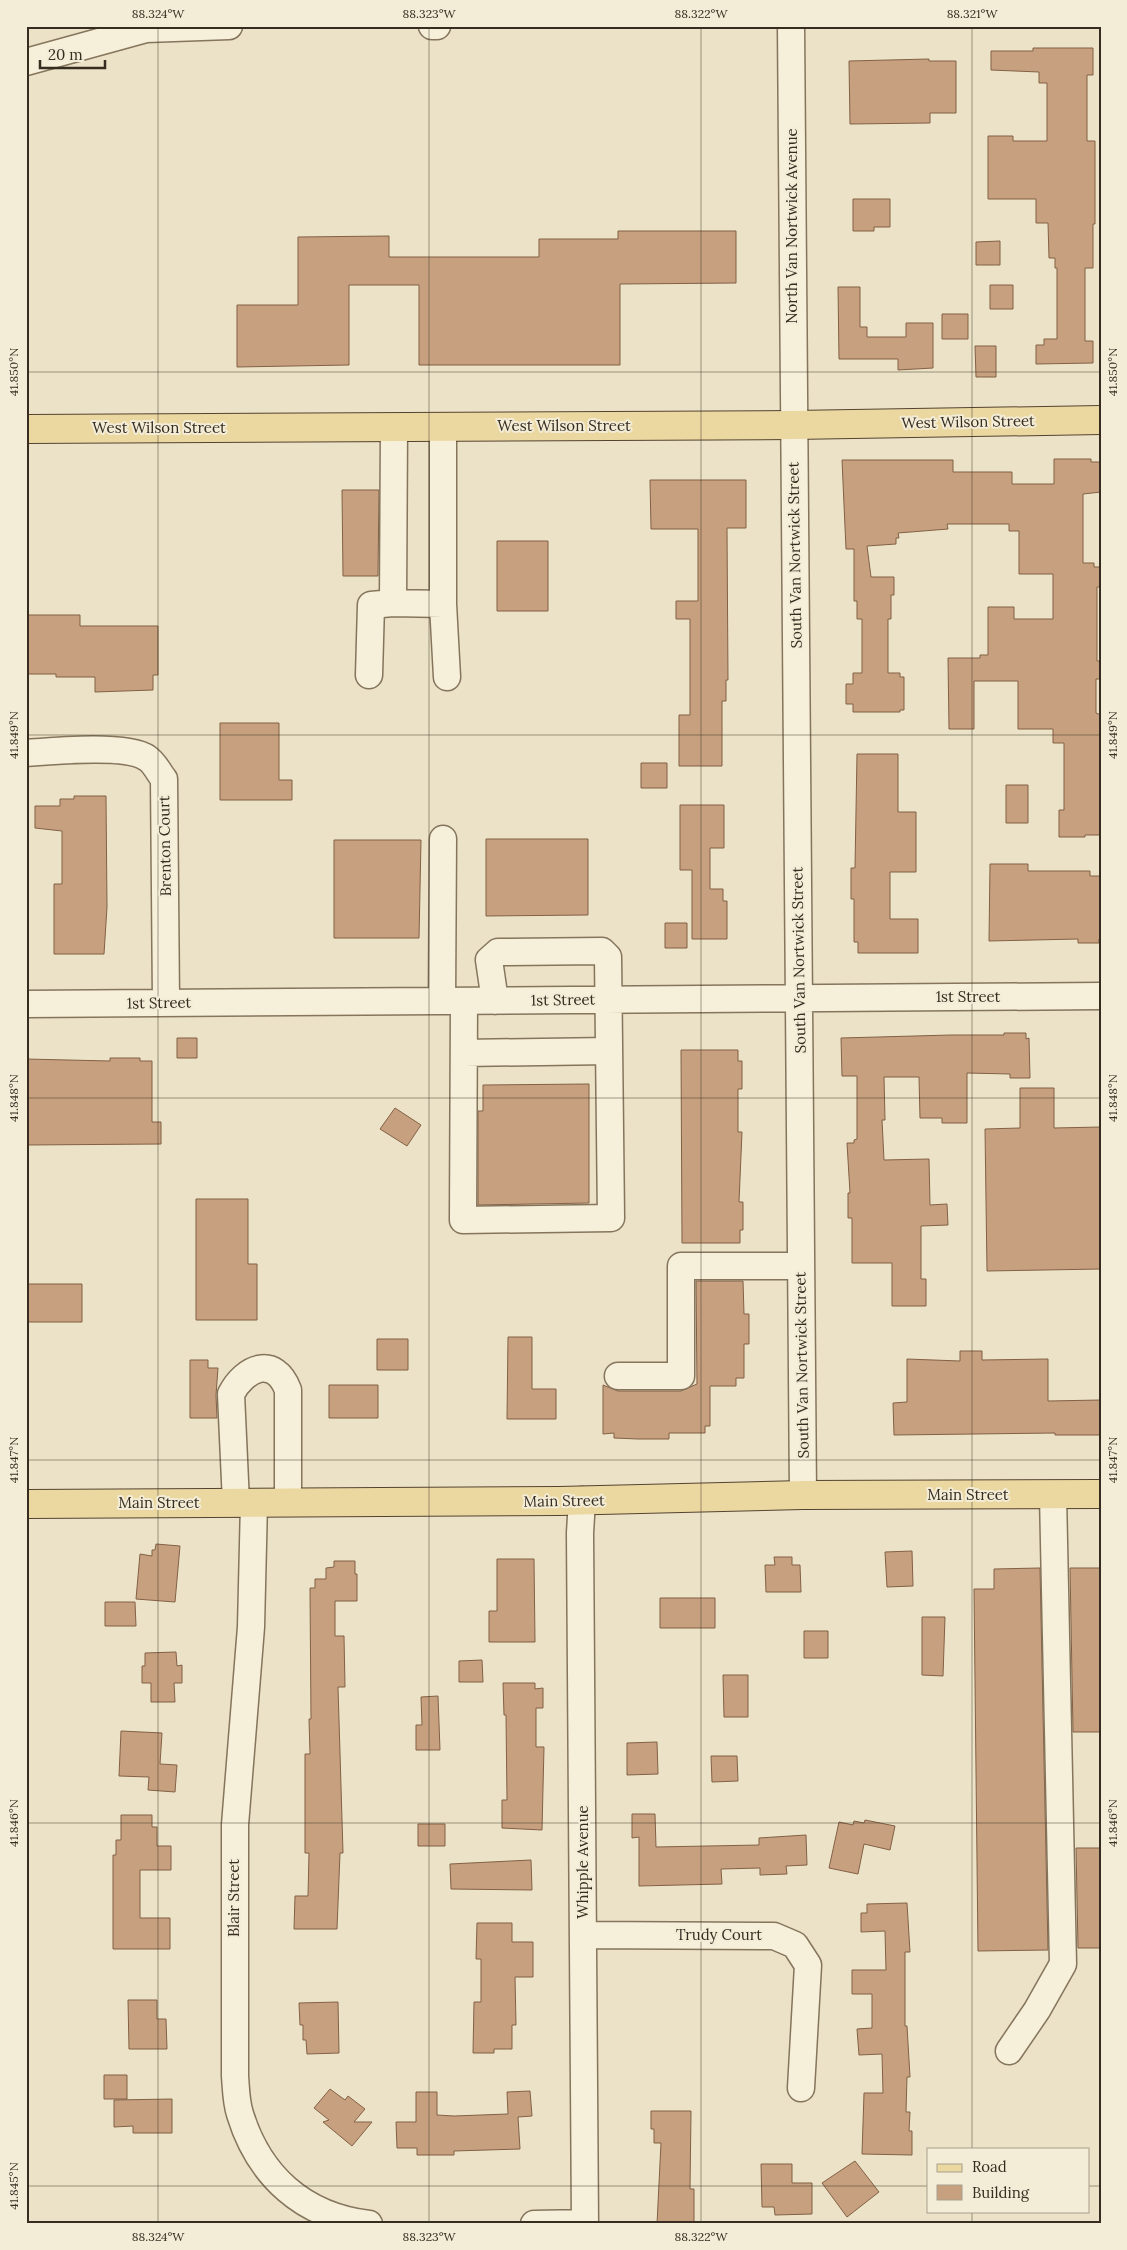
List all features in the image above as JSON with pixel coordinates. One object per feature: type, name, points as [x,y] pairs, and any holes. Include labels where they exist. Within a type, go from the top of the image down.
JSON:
[{"type":"main road","name":"West Wilson Street","points":[[26,429],[794,425],[1101,420]]},
{"type":"main road","name":"Main Street","points":[[26,1504],[582,1500],[804,1495],[1101,1494]]},
{"type":"street","points":[[26,62],[146,29],[229,26]]},
{"type":"street","points":[[432,26],[437,26]]},
{"type":"street","name":"North Van Nortwick Avenue","points":[[791,26],[794,425]]},
{"type":"street","name":"South Van Nortwick Street","points":[[794,425],[804,1495]]},
{"type":"street","points":[[393,603],[394,427]]},
{"type":"street","points":[[442,427],[443,604],[447,677]]},
{"type":"street","points":[[369,675],[371,605],[393,603],[443,604]]},
{"type":"street","name":"Brenton Court","points":[[26,752],[94,749],[132,753],[148,758],[164,779],[166,1002]]},
{"type":"street","points":[[443,839],[453,1001],[464,1053],[463,1220],[611,1218],[608,957],[602,951],[498,952],[489,960],[495,1001]]},
{"type":"street","name":"1st Street","points":[[26,1004],[1101,996]]},
{"type":"street","points":[[464,1053],[609,1051]]},
{"type":"street","points":[[618,1376],[681,1376],[681,1266],[801,1266]]},
{"type":"street","name":"Blair Street","points":[[288,1502],[288,1390],[278,1372],[261,1368],[248,1372],[236,1384],[231,1394],[245,1503],[252,1628],[235,1824],[235,2076],[239,2112],[252,2144],[263,2164],[286,2190],[319,2210],[352,2222],[369,2224]]},
{"type":"street","points":[[1009,2051],[1037,2010],[1063,1964],[1054,1495]]},
{"type":"street","name":"Whipple Avenue","points":[[582,1500],[580,1533],[585,2224]]},
{"type":"street","name":"Trudy Court","points":[[583,1934],[774,1936],[795,1945],[808,1965],[800,2088]]},
{"type":"street","points":[[534,2224],[585,2224]]},
{"type":"building","points":[[1033,48],[1093,48],[1093,75],[1087,75],[1087,141],[1095,141],[1095,224],[1093,224],[1093,268],[1085,268],[1085,341],[1093,341],[1093,363],[1036,364],[1036,345],[1044,345],[1044,339],[1057,339],[1057,268],[1055,268],[1055,258],[1049,258],[1048,223],[1036,223],[1036,199],[988,199],[988,136],[1013,136],[1013,141],[1047,141],[1047,83],[1039,83],[1039,72],[991,70],[991,51],[1033,51]]},
{"type":"building","points":[[929,59],[929,61],[956,61],[956,113],[930,113],[930,123],[850,124],[849,61]]},
{"type":"building","points":[[853,199],[890,199],[890,227],[874,227],[874,231],[853,231]]},
{"type":"building","points":[[618,231],[736,231],[736,283],[620,284],[620,365],[419,365],[419,285],[349,285],[349,365],[237,367],[237,305],[298,305],[298,237],[389,236],[389,257],[539,257],[539,239],[618,239]]},
{"type":"building","points":[[1000,241],[1000,265],[976,265],[976,242]]},
{"type":"building","points":[[990,285],[1013,285],[1013,309],[990,309]]},
{"type":"building","points":[[838,287],[860,287],[860,327],[867,327],[867,337],[906,337],[906,323],[933,323],[933,368],[898,370],[898,359],[839,359]]},
{"type":"building","points":[[942,314],[968,314],[968,339],[942,339]]},
{"type":"building","points":[[975,346],[996,346],[996,377],[976,377]]},
{"type":"building","points":[[1054,459],[1091,459],[1091,462],[1101,462],[1101,492],[1083,494],[1083,563],[1094,563],[1094,567],[1101,567],[1101,587],[1097,587],[1097,661],[1101,661],[1101,679],[1096,679],[1096,713],[1101,715],[1101,835],[1085,835],[1085,837],[1059,837],[1059,810],[1064,810],[1064,743],[1053,743],[1053,729],[1018,729],[1018,681],[974,681],[974,729],[949,729],[948,658],[980,658],[980,655],[988,655],[988,607],[1014,607],[1014,619],[1053,619],[1053,574],[1019,574],[1019,531],[1009,531],[1009,524],[947,524],[948,529],[898,533],[899,538],[896,538],[896,544],[867,546],[871,577],[894,577],[894,595],[891,595],[891,619],[888,619],[888,673],[900,673],[900,677],[904,677],[904,710],[900,710],[900,712],[853,712],[853,704],[846,704],[846,684],[853,684],[853,673],[862,673],[862,619],[857,619],[857,601],[854,601],[854,549],[846,549],[842,460],[953,460],[953,472],[1012,472],[1012,484],[1054,484]]},
{"type":"building","points":[[650,480],[746,480],[746,528],[727,528],[728,680],[726,680],[726,701],[722,701],[722,766],[679,766],[679,715],[690,715],[690,619],[676,619],[676,601],[698,601],[698,529],[651,529]]},
{"type":"building","points":[[342,490],[379,490],[378,576],[343,576]]},
{"type":"building","points":[[497,541],[548,541],[548,611],[497,611]]},
{"type":"building","points":[[26,615],[80,615],[80,626],[158,626],[158,675],[153,675],[153,690],[95,692],[95,677],[56,677],[56,674],[26,674]]},
{"type":"building","points":[[220,723],[279,723],[279,780],[292,780],[292,800],[220,800]]},
{"type":"building","points":[[857,754],[898,754],[898,812],[916,812],[916,872],[890,872],[890,919],[918,919],[918,953],[858,953],[858,942],[854,942],[854,899],[851,899],[851,868],[855,868]]},
{"type":"building","points":[[641,763],[667,763],[667,788],[641,788]]},
{"type":"building","points":[[1006,785],[1028,785],[1028,823],[1006,823]]},
{"type":"building","points":[[74,796],[106,796],[107,907],[104,954],[54,954],[54,884],[62,884],[62,831],[35,828],[35,806],[60,806],[60,799],[74,799]]},
{"type":"building","points":[[680,805],[724,805],[724,848],[710,848],[710,889],[723,889],[723,901],[727,901],[727,939],[692,939],[692,870],[680,870]]},
{"type":"building","points":[[486,839],[588,839],[588,915],[486,916]]},
{"type":"building","points":[[334,840],[421,840],[419,938],[334,938]]},
{"type":"building","points":[[990,864],[1028,864],[1028,871],[1090,871],[1090,876],[1101,876],[1101,938],[1099,943],[1078,943],[1078,939],[989,941]]},
{"type":"building","points":[[665,923],[687,923],[687,948],[665,948]]},
{"type":"building","points":[[1004,1033],[1026,1033],[1026,1039],[1029,1038],[1030,1078],[1010,1078],[1010,1074],[967,1073],[967,1123],[942,1123],[942,1118],[920,1118],[919,1077],[884,1077],[885,1120],[882,1120],[884,1160],[929,1159],[930,1205],[947,1204],[948,1225],[921,1226],[921,1279],[926,1279],[926,1306],[892,1306],[892,1263],[852,1263],[852,1218],[848,1218],[848,1193],[850,1193],[847,1143],[854,1143],[854,1140],[857,1139],[857,1076],[842,1076],[841,1038],[1004,1035]]},
{"type":"building","points":[[177,1038],[197,1038],[197,1058],[177,1058]]},
{"type":"building","points":[[681,1050],[738,1050],[738,1061],[742,1061],[742,1089],[738,1089],[738,1132],[742,1132],[739,1202],[743,1202],[743,1230],[740,1230],[740,1243],[682,1243]]},
{"type":"building","points":[[110,1058],[140,1058],[140,1061],[152,1061],[152,1122],[161,1122],[161,1144],[26,1145],[26,1059],[110,1061]]},
{"type":"building","points":[[589,1084],[589,1203],[478,1205],[478,1111],[483,1111],[483,1085]]},
{"type":"building","points":[[1020,1088],[1054,1088],[1054,1128],[1101,1127],[1101,1269],[987,1271],[985,1129],[1020,1128]]},
{"type":"building","points":[[395,1108],[421,1125],[407,1146],[380,1129]]},
{"type":"building","points":[[196,1199],[248,1199],[248,1264],[257,1264],[257,1320],[196,1320]]},
{"type":"building","points":[[696,1281],[743,1281],[744,1314],[749,1314],[749,1344],[744,1344],[744,1378],[736,1378],[736,1386],[710,1386],[710,1426],[705,1426],[705,1433],[669,1433],[669,1439],[614,1438],[614,1433],[603,1434],[603,1385],[618,1391],[681,1391],[697,1384]]},
{"type":"building","points":[[26,1284],[82,1284],[82,1322],[26,1322]]},
{"type":"building","points":[[508,1337],[532,1337],[532,1389],[556,1389],[556,1419],[507,1419]]},
{"type":"building","points":[[377,1339],[408,1339],[408,1370],[377,1370]]},
{"type":"building","points":[[960,1351],[982,1351],[982,1360],[1048,1359],[1048,1401],[1101,1400],[1101,1435],[1055,1435],[1055,1433],[894,1435],[893,1403],[907,1402],[907,1359],[960,1361]]},
{"type":"building","points":[[190,1360],[208,1360],[208,1368],[218,1368],[217,1418],[190,1418]]},
{"type":"building","points":[[329,1385],[378,1385],[378,1418],[329,1418]]},
{"type":"building","points":[[156,1544],[180,1546],[175,1602],[136,1599],[140,1554],[152,1556],[152,1550],[155,1550]]},
{"type":"building","points":[[912,1551],[913,1586],[887,1587],[885,1552]]},
{"type":"building","points":[[774,1557],[792,1557],[792,1565],[800,1565],[801,1592],[766,1592],[765,1565],[775,1565]]},
{"type":"building","points":[[497,1559],[534,1559],[535,1642],[489,1642],[489,1611],[497,1611]]},
{"type":"building","points":[[334,1561],[355,1561],[355,1574],[357,1574],[357,1601],[335,1601],[335,1636],[344,1636],[345,1687],[338,1687],[343,1853],[340,1853],[337,1929],[294,1929],[295,1896],[308,1896],[309,1853],[305,1853],[305,1754],[310,1754],[310,1588],[315,1588],[315,1579],[326,1579],[326,1568],[334,1567]]},
{"type":"building","points":[[1040,1568],[1048,1950],[978,1951],[974,1589],[994,1589],[994,1569]]},
{"type":"building","points":[[1070,1568],[1101,1568],[1101,1732],[1073,1732]]},
{"type":"building","points":[[660,1598],[715,1598],[715,1628],[660,1628]]},
{"type":"building","points":[[105,1602],[135,1602],[136,1626],[105,1626]]},
{"type":"building","points":[[922,1617],[945,1617],[943,1676],[922,1675]]},
{"type":"building","points":[[804,1631],[828,1631],[828,1658],[804,1658]]},
{"type":"building","points":[[176,1652],[177,1666],[182,1665],[182,1683],[174,1683],[175,1702],[151,1702],[151,1683],[142,1683],[142,1666],[145,1666],[145,1653]]},
{"type":"building","points":[[482,1660],[483,1682],[459,1682],[459,1661]]},
{"type":"building","points":[[723,1675],[748,1675],[748,1717],[724,1717]]},
{"type":"building","points":[[503,1683],[535,1683],[535,1689],[543,1688],[543,1708],[536,1708],[536,1747],[544,1747],[542,1830],[502,1828],[502,1800],[507,1800],[506,1715],[504,1715]]},
{"type":"building","points":[[438,1696],[440,1750],[416,1750],[416,1725],[422,1725],[421,1697]]},
{"type":"building","points":[[121,1731],[162,1733],[160,1764],[177,1765],[175,1792],[148,1790],[149,1777],[119,1776]]},
{"type":"building","points":[[657,1742],[658,1774],[627,1775],[627,1743]]},
{"type":"building","points":[[711,1756],[737,1756],[738,1781],[712,1782]]},
{"type":"building","points":[[632,1814],[655,1814],[656,1847],[759,1845],[759,1838],[806,1835],[807,1865],[786,1866],[787,1874],[760,1875],[760,1868],[721,1869],[722,1884],[639,1886],[639,1837],[632,1838]]},
{"type":"building","points":[[121,1815],[152,1815],[152,1827],[157,1827],[157,1846],[171,1846],[171,1870],[140,1870],[140,1918],[170,1918],[170,1949],[113,1949],[113,1855],[116,1855],[116,1840],[121,1840]]},
{"type":"building","points":[[865,1820],[895,1826],[890,1850],[864,1844],[858,1874],[829,1868],[839,1822],[853,1825],[854,1821],[864,1823]]},
{"type":"building","points":[[418,1824],[445,1824],[445,1846],[418,1846]]},
{"type":"building","points":[[1076,1848],[1101,1848],[1101,1948],[1078,1948]]},
{"type":"building","points":[[531,1860],[532,1890],[451,1889],[450,1864]]},
{"type":"building","points":[[907,1903],[910,1952],[905,1952],[905,2026],[907,2026],[910,2077],[907,2077],[906,2112],[910,2112],[909,2131],[912,2131],[912,2155],[862,2154],[864,2093],[883,2093],[882,2054],[859,2055],[857,2029],[872,2028],[872,1994],[852,1994],[852,1970],[886,1970],[885,1931],[861,1932],[861,1913],[867,1913],[867,1904]]},
{"type":"building","points":[[477,1923],[512,1923],[512,1942],[533,1942],[533,1977],[515,1977],[516,2025],[512,2025],[512,2049],[494,2049],[494,2053],[473,2053],[474,2002],[481,2002],[481,1959],[476,1959]]},
{"type":"building","points":[[128,2000],[157,2000],[157,2019],[166,2019],[167,2049],[129,2049]]},
{"type":"building","points":[[338,2002],[339,2053],[307,2054],[306,2040],[303,2040],[303,2025],[300,2025],[299,2003]]},
{"type":"building","points":[[104,2075],[127,2075],[127,2099],[104,2099]]},
{"type":"building","points":[[330,2089],[345,2100],[348,2096],[365,2109],[354,2122],[372,2122],[352,2146],[323,2122],[329,2120],[314,2108]]},
{"type":"building","points":[[530,2091],[532,2116],[518,2117],[520,2149],[454,2151],[454,2155],[417,2155],[417,2148],[397,2148],[396,2122],[416,2122],[416,2092],[437,2092],[437,2115],[454,2116],[508,2114],[507,2092]]},
{"type":"building","points":[[172,2099],[172,2133],[133,2133],[133,2126],[114,2127],[114,2100]]},
{"type":"building","points":[[651,2111],[691,2111],[690,2189],[694,2189],[694,2224],[657,2224],[661,2143],[654,2143],[654,2129],[651,2129]]},
{"type":"building","points":[[855,2161],[879,2192],[847,2217],[822,2183]]},
{"type":"building","points":[[761,2164],[792,2164],[792,2183],[812,2183],[812,2214],[775,2215],[774,2207],[762,2207]]}]
